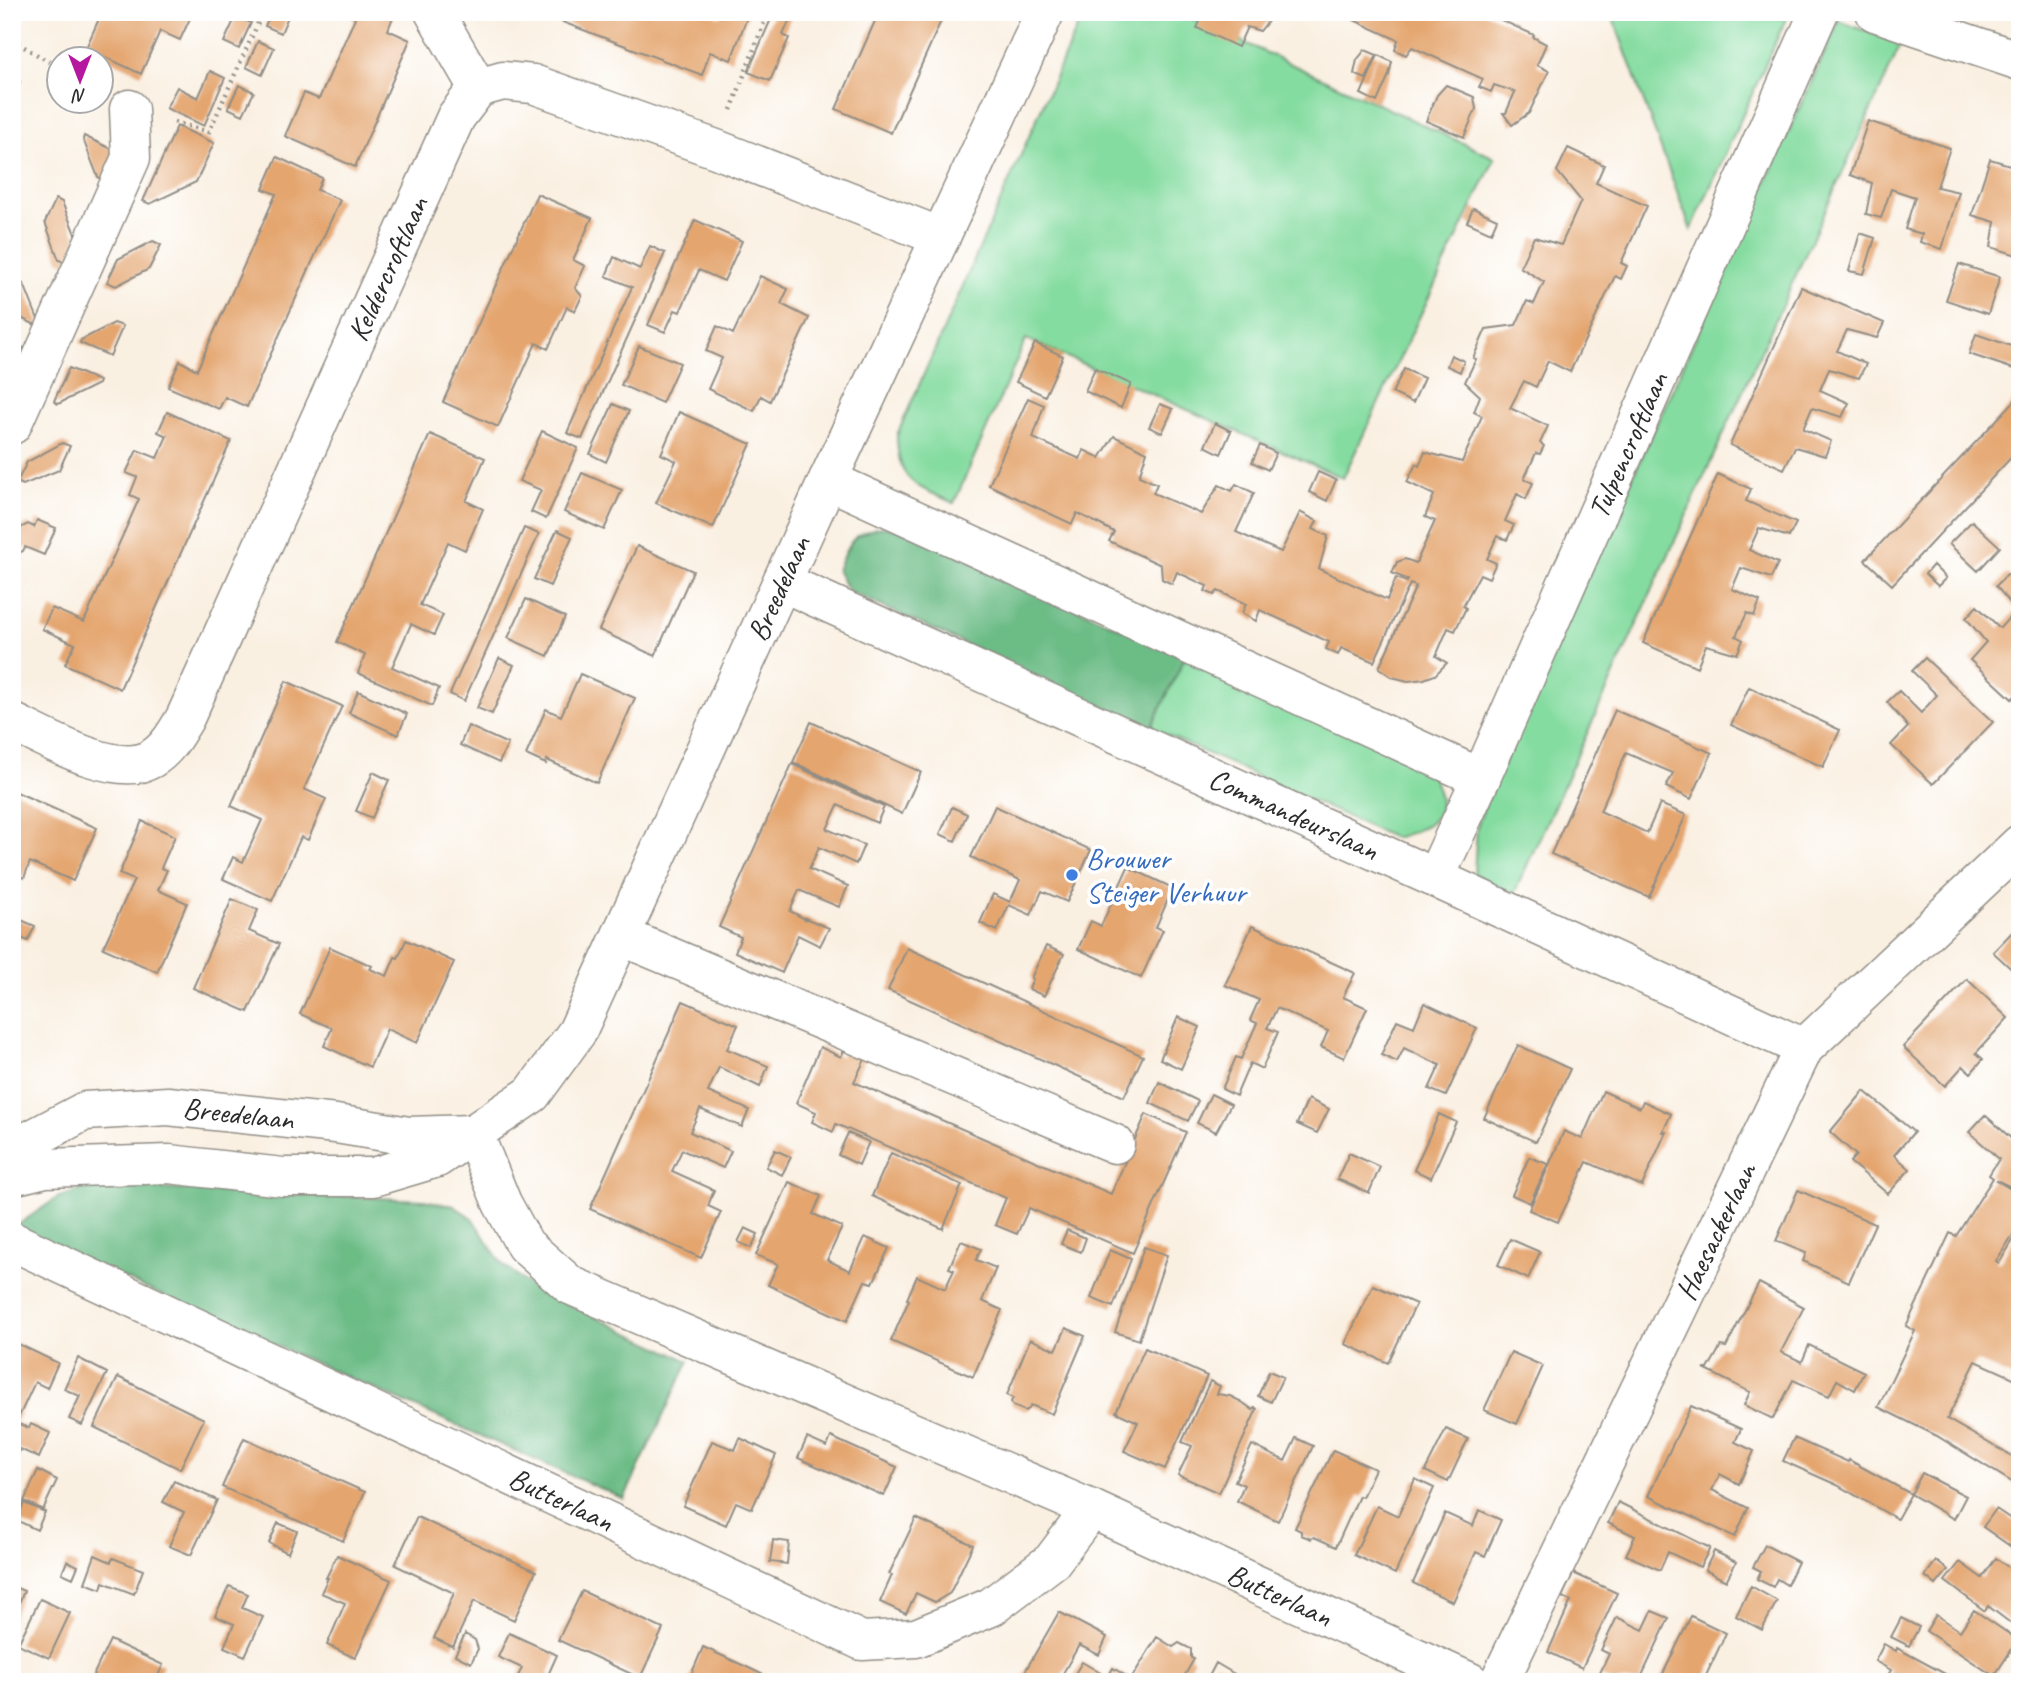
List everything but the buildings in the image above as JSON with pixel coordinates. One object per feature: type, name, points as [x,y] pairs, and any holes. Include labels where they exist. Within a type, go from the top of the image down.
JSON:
[{"type":"street","points":[[434,12],[478,88],[503,81],[533,84],[716,149],[941,237]]},
{"type":"street","name":"Breedelaan","points":[[12,1177],[45,1168],[169,1164],[283,1177],[373,1177],[437,1158],[532,1094],[577,1032],[1045,12]]},
{"type":"street","name":"Tulpencroftlaan","points":[[1435,878],[1819,12]]},
{"type":"street","points":[[1875,12],[2020,61]]},
{"type":"street","name":"Keldercroftlaan","points":[[12,722],[89,758],[121,765],[149,760],[172,741],[185,718],[456,117],[478,88]]},
{"type":"street","points":[[12,425],[131,158],[129,109]]},
{"type":"street","points":[[828,480],[1481,778]]},
{"type":"street","name":"Commandeurslaan","points":[[782,582],[1804,1048]]},
{"type":"street","name":"Haesackerlaan","points":[[1499,1682],[1804,1048],[2020,844]]},
{"type":"street","points":[[621,936],[1115,1144]]},
{"type":"street","name":"Breedelaan","points":[[12,1152],[85,1111],[168,1106],[409,1136],[474,1134]]},
{"type":"street","name":"Butterlaan","points":[[474,1134],[502,1203],[525,1244],[570,1285],[1091,1509],[1470,1682]]},
{"type":"street","name":"Butterlaan","points":[[12,1241],[862,1641],[916,1638],[991,1607],[1052,1561],[1091,1509]]},
{"type":"path","points":[[129,109],[209,132],[263,12]]},
{"type":"path","points":[[716,149],[768,12]]},
{"type":"path","points":[[12,40],[46,60]]},
{"type":"green space","points":[[1084,12],[1178,12],[1495,158],[1343,478],[1026,339],[954,503],[919,487],[905,473],[898,451],[897,435]]},
{"type":"green space","points":[[1611,12],[1789,12],[1691,230]]},
{"type":"green space","points":[[1839,21],[1901,44],[1514,894],[1474,874],[1477,827],[1487,799]]},
{"type":"green space","points":[[881,527],[900,529],[1185,657],[1151,728],[848,591],[837,570],[845,553],[857,537]]},
{"type":"green space","points":[[1185,657],[1429,769],[1439,797],[1437,816],[1421,828],[1394,838],[1151,728]]},
{"type":"green space","points":[[92,1186],[424,1200],[454,1206],[472,1218],[502,1264],[531,1287],[689,1361],[624,1499],[12,1229],[57,1198]]},
{"type":"place","name":"Brouwer Steiger Verhuur","points":[[1072,875]]}]
